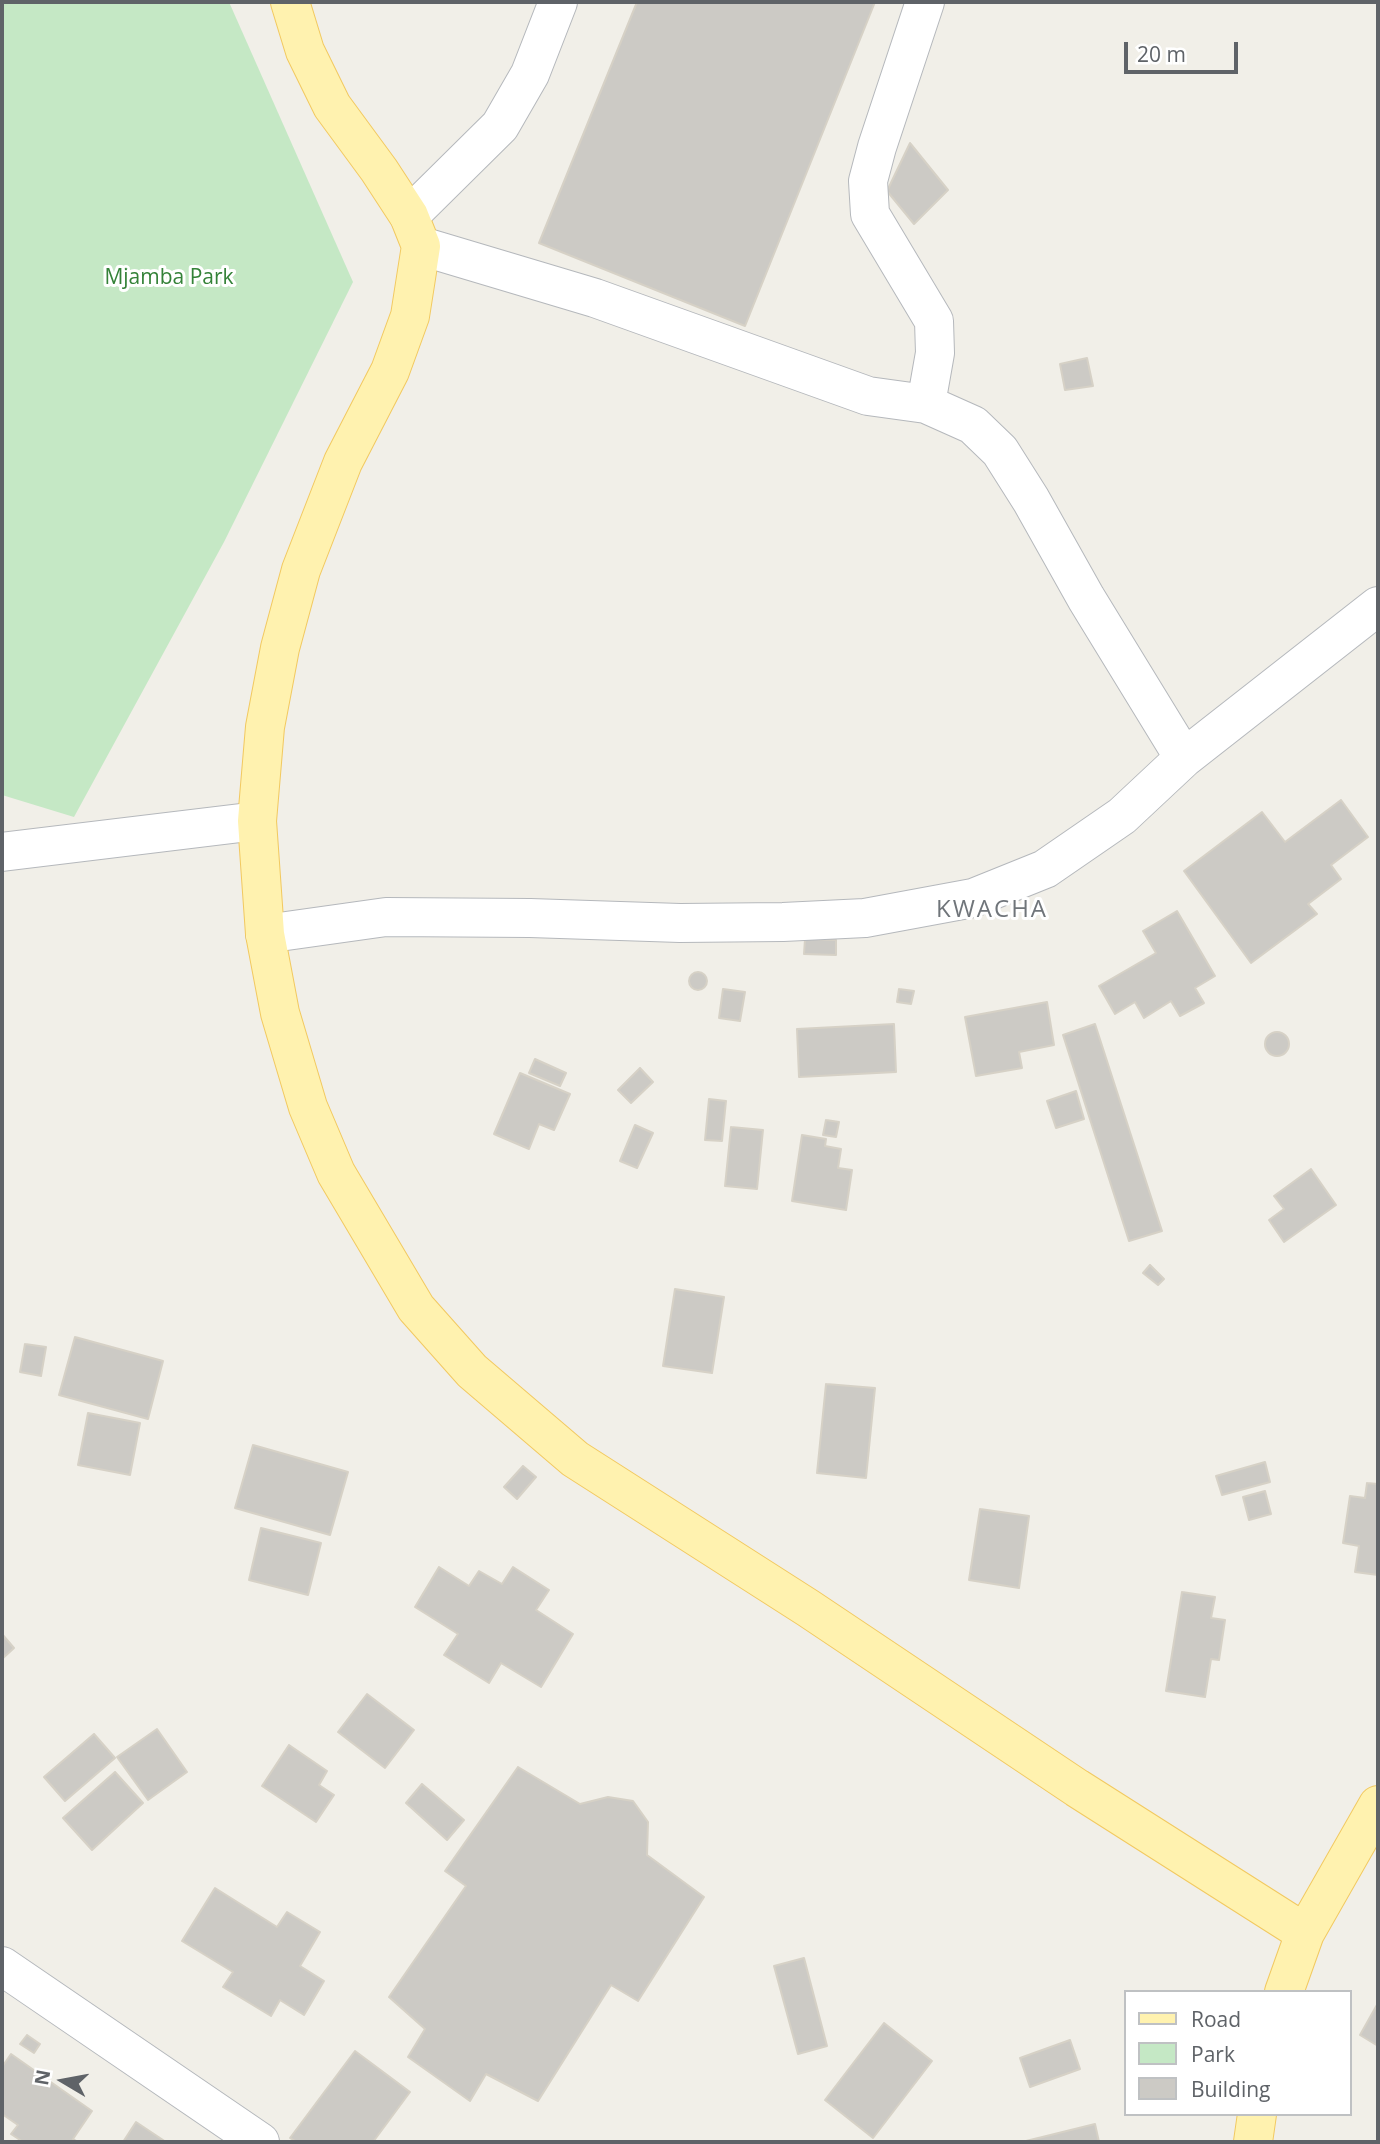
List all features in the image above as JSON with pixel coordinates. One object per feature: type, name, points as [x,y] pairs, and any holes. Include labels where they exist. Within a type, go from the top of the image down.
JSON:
[{"type":"main road","points":[[290,2],[305,51],[332,106],[379,170],[415,231],[410,316],[390,372],[343,462],[302,570],[280,648],[265,727],[257,821],[265,934],[280,1013],[308,1107],[336,1173],[416,1308],[472,1371],[576,1459],[808,1608],[1077,1788],[1305,1933]]},
{"type":"main road","points":[[1285,1990],[1305,1933],[1378,1805]]},
{"type":"main road","points":[[1253,2142],[1257,2116]]},
{"type":"street","points":[[558,2],[530,74],[500,126],[415,231],[869,396],[926,404],[973,425],[1000,451],[1184,758]]},
{"type":"street","points":[[925,2],[868,181],[870,214],[934,321],[935,353],[926,404]]},
{"type":"street","points":[[265,934],[386,917],[680,923],[865,918],[973,898],[1045,869],[1122,816],[1184,758],[1378,606]]},
{"type":"street","points":[[2,852],[257,821]]},
{"type":"street","points":[[2,1966],[260,2142]]},
{"type":"green space","name":"Mjamba Park","points":[[2,2],[229,2],[353,282],[224,542],[74,817],[2,795]]},
{"type":"building","points":[[637,2],[875,2],[745,326],[539,243]]},
{"type":"building","points":[[910,143],[948,190],[914,224],[887,191]]},
{"type":"building","points":[[1087,358],[1093,386],[1065,390],[1060,364]]},
{"type":"building","points":[[1341,800],[1368,837],[1331,865],[1341,879],[1308,904],[1317,914],[1251,963],[1184,871],[1262,812],[1285,842]]},
{"type":"building","points":[[1177,911],[1215,976],[1195,988],[1204,1003],[1180,1016],[1171,1001],[1144,1018],[1135,1002],[1115,1014],[1099,986],[1156,953],[1143,931]]},
{"type":"building","points":[[805,939],[836,940],[836,955],[804,954]]},
{"type":"building","points":[[694,972],[702,972],[707,981],[705,988],[694,990],[689,985],[689,977]]},
{"type":"building","points":[[723,989],[745,992],[740,1021],[719,1018]]},
{"type":"building","points":[[899,989],[914,991],[911,1004],[897,1002]]},
{"type":"building","points":[[1047,1002],[1054,1045],[1019,1052],[1022,1068],[976,1076],[965,1017]]},
{"type":"building","points":[[894,1024],[896,1072],[799,1077],[797,1029]]},
{"type":"building","points":[[1095,1024],[1162,1231],[1129,1241],[1063,1035]]},
{"type":"building","points":[[1277,1032],[1288,1039],[1289,1044],[1282,1055],[1277,1056],[1266,1049],[1265,1044],[1272,1033]]},
{"type":"building","points":[[535,1059],[566,1073],[560,1086],[529,1073]]},
{"type":"building","points":[[640,1068],[653,1082],[631,1103],[618,1090]]},
{"type":"building","points":[[520,1073],[570,1094],[554,1130],[539,1124],[529,1149],[494,1134]]},
{"type":"building","points":[[1076,1091],[1084,1119],[1056,1128],[1047,1101]]},
{"type":"building","points":[[709,1099],[726,1101],[722,1141],[705,1140]]},
{"type":"building","points":[[826,1120],[839,1122],[836,1137],[823,1135]]},
{"type":"building","points":[[635,1125],[653,1133],[637,1168],[620,1161]]},
{"type":"building","points":[[731,1127],[763,1130],[757,1189],[725,1186]]},
{"type":"building","points":[[802,1135],[826,1139],[825,1146],[841,1149],[838,1168],[852,1170],[846,1210],[792,1201]]},
{"type":"building","points":[[1311,1169],[1336,1205],[1284,1242],[1269,1220],[1284,1209],[1274,1196]]},
{"type":"building","points":[[1150,1265],[1164,1279],[1158,1285],[1143,1273]]},
{"type":"building","points":[[675,1289],[724,1297],[712,1373],[663,1366]]},
{"type":"building","points":[[75,1337],[163,1361],[148,1419],[59,1395]]},
{"type":"building","points":[[25,1344],[46,1347],[41,1376],[20,1372]]},
{"type":"building","points":[[826,1384],[875,1388],[866,1478],[817,1473]]},
{"type":"building","points":[[88,1413],[140,1423],[130,1475],[78,1465]]},
{"type":"building","points":[[253,1445],[348,1472],[330,1535],[235,1508]]},
{"type":"building","points":[[1265,1462],[1270,1482],[1222,1495],[1216,1476]]},
{"type":"building","points":[[523,1466],[536,1477],[517,1499],[504,1487]]},
{"type":"building","points":[[1367,1483],[1378,1484],[1378,1575],[1355,1572],[1359,1546],[1343,1543],[1350,1496],[1365,1498]]},
{"type":"building","points":[[1265,1491],[1271,1514],[1249,1520],[1243,1497]]},
{"type":"building","points":[[980,1509],[1029,1516],[1019,1588],[969,1580]]},
{"type":"building","points":[[261,1528],[321,1543],[308,1595],[249,1580]]},
{"type":"building","points":[[439,1567],[469,1586],[479,1571],[502,1584],[513,1567],[549,1590],[536,1610],[573,1634],[541,1687],[501,1663],[489,1683],[444,1655],[458,1634],[415,1607]]},
{"type":"building","points":[[1182,1592],[1215,1597],[1211,1618],[1225,1620],[1219,1660],[1211,1659],[1205,1697],[1166,1691]]},
{"type":"building","points":[[2,1634],[14,1648],[2,1659]]},
{"type":"building","points":[[367,1694],[414,1730],[385,1768],[338,1732]]},
{"type":"building","points":[[157,1729],[187,1772],[148,1800],[117,1757]]},
{"type":"building","points":[[94,1734],[115,1758],[65,1801],[44,1777]]},
{"type":"building","points":[[289,1745],[327,1771],[319,1785],[334,1795],[316,1822],[262,1786]]},
{"type":"building","points":[[518,1767],[580,1804],[608,1797],[633,1801],[648,1822],[647,1855],[704,1897],[638,2001],[611,1985],[538,2101],[486,2074],[470,2101],[408,2057],[425,2029],[389,1997],[466,1886],[445,1871]]},
{"type":"building","points":[[115,1772],[143,1803],[92,1850],[63,1818]]},
{"type":"building","points":[[422,1784],[464,1820],[447,1840],[406,1803]]},
{"type":"building","points":[[215,1888],[277,1927],[287,1912],[320,1932],[300,1966],[324,1981],[304,2015],[280,2000],[271,2016],[223,1987],[233,1972],[182,1941]]},
{"type":"building","points":[[804,1958],[827,2046],[798,2054],[774,1966]]},
{"type":"building","points":[[1378,2003],[1378,2046],[1360,2035]]},
{"type":"building","points":[[884,2023],[932,2061],[873,2138],[825,2100]]},
{"type":"building","points":[[27,2035],[40,2044],[34,2053],[20,2044]]},
{"type":"building","points":[[1070,2040],[1080,2069],[1030,2087],[1020,2058]]},
{"type":"building","points":[[355,2051],[410,2092],[373,2142],[297,2142],[290,2138]]},
{"type":"building","points":[[11,2054],[92,2111],[73,2139],[78,2142],[23,2142],[11,2134],[18,2125],[2,2114],[2,2067]]},
{"type":"building","points":[[136,2122],[166,2142],[123,2142]]},
{"type":"building","points":[[1095,2124],[1099,2142],[1022,2142]]},
{"type":"district","name":"KWACHA","points":[[992,910]]}]
